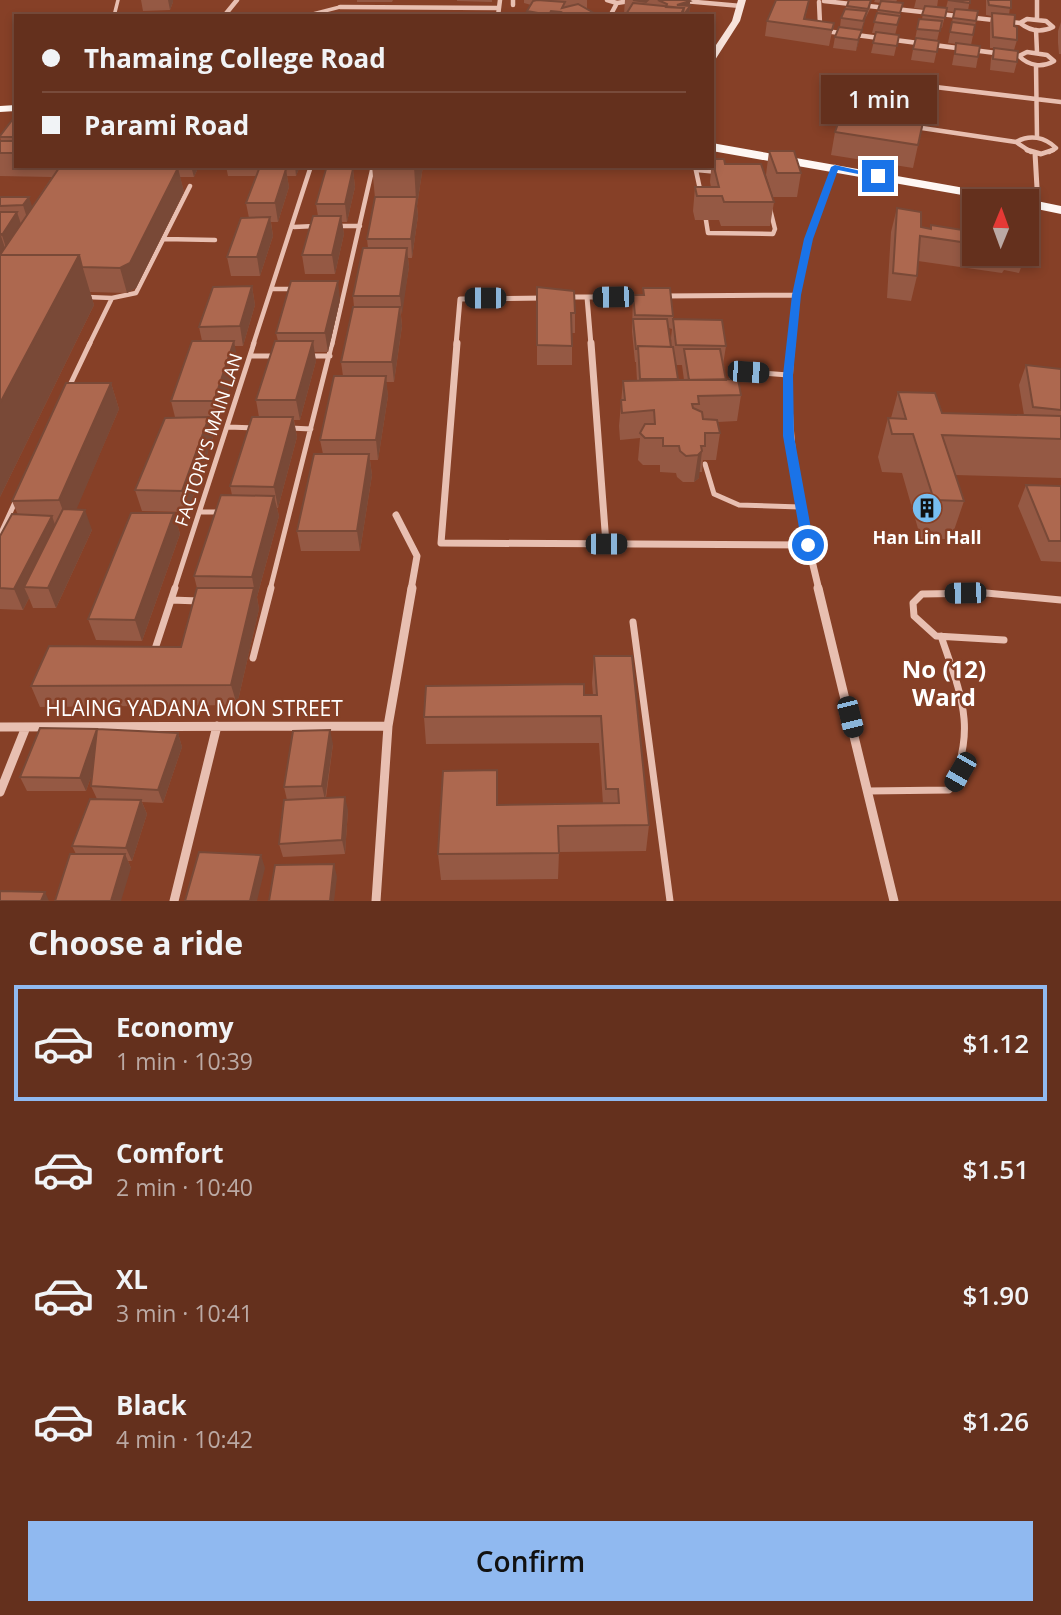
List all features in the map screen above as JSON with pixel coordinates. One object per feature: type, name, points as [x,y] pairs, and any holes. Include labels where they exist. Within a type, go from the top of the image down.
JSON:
[{"type":"main road","points":[[714,55],[736,21],[741,3]]},
{"type":"main road","points":[[714,147],[962,191]]},
{"type":"main road","points":[[1040,206],[1061,210]]},
{"type":"street","points":[[226,14],[237,0]]},
{"type":"street","points":[[344,0],[340,7],[498,8]]},
{"type":"street","points":[[498,14],[500,0]]},
{"type":"street","points":[[607,0],[617,3],[636,0]]},
{"type":"street","points":[[673,0],[741,3]]},
{"type":"street","points":[[813,0],[1020,23],[1027,19],[1037,19],[1061,27]]},
{"type":"street","points":[[1037,0],[1037,19]]},
{"type":"street","points":[[822,1],[820,24],[825,31],[1019,56],[1027,52],[1037,52],[1061,61]]},
{"type":"street","points":[[611,14],[617,3]]},
{"type":"street","points":[[375,14],[377,7]]},
{"type":"street","points":[[1020,23],[1036,30],[1049,30],[1053,26]]},
{"type":"street","points":[[1036,30],[1037,52]]},
{"type":"street","points":[[1019,56],[1023,61],[1036,65],[1050,64],[1054,60]]},
{"type":"street","points":[[1036,65],[1037,137]]},
{"type":"street","points":[[857,119],[868,79],[1061,102]]},
{"type":"street","points":[[910,127],[1017,142],[1021,148],[1035,153],[1051,153],[1058,148],[1048,140],[1037,137],[1021,138],[1017,142]]},
{"type":"street","points":[[1033,189],[1035,153]]},
{"type":"street","points":[[835,167],[808,239],[797,295],[788,375],[789,436],[808,545],[894,901]]},
{"type":"street","points":[[561,298],[797,295]]},
{"type":"street","points":[[587,297],[606,544]]},
{"type":"street","points":[[549,298],[460,299],[441,543],[808,545]]},
{"type":"street","points":[[376,901],[388,726],[417,556],[396,515]]},
{"type":"street","points":[[174,901],[217,726]]},
{"type":"street","name":"HLAING YADANA MON STREET","points":[[0,727],[388,726]]},
{"type":"street","points":[[0,792],[26,727]]},
{"type":"lane","points":[[313,14],[340,7]]},
{"type":"lane","name":"FACTORY'S MAIN LAN","points":[[141,655],[153,655],[294,227],[310,168]]},
{"type":"lane","points":[[253,658],[330,356],[373,168]]},
{"type":"lane","points":[[719,172],[696,168],[708,233],[773,234],[775,229],[769,204]]},
{"type":"lane","points":[[84,298],[111,298],[136,293],[190,186]]},
{"type":"lane","points":[[294,227],[320,226]]},
{"type":"lane","points":[[334,226],[360,226]]},
{"type":"lane","points":[[164,239],[215,240]]},
{"type":"lane","points":[[273,289],[298,289]]},
{"type":"lane","points":[[334,289],[346,289]]},
{"type":"lane","points":[[65,397],[111,298]]},
{"type":"lane","points":[[251,356],[277,356]]},
{"type":"lane","points":[[304,356],[330,356]]},
{"type":"lane","points":[[726,399],[732,377],[748,372],[788,375]]},
{"type":"lane","points":[[228,427],[270,428]]},
{"type":"lane","points":[[284,428],[311,429]]},
{"type":"lane","points":[[705,464],[714,494],[739,505],[800,507]]},
{"type":"lane","points":[[0,535],[18,497]]},
{"type":"lane","points":[[200,512],[226,512]]},
{"type":"lane","points":[[277,513],[290,513]]},
{"type":"lane","points":[[1004,640],[936,636],[914,616],[914,603],[922,594],[986,593],[1061,600]]},
{"type":"lane","points":[[171,600],[212,601]]},
{"type":"lane","points":[[254,602],[268,602]]},
{"type":"lane","points":[[633,622],[670,901]]},
{"type":"lane","points":[[868,791],[949,790],[960,772],[968,730],[941,636]]},
{"type":"building","points":[[658,0],[688,0],[690,1],[677,5],[690,6],[683,13],[684,8],[666,7],[667,4]]},
{"type":"building","points":[[776,0],[809,0],[804,19],[834,23],[832,30],[767,21]]},
{"type":"building","points":[[849,0],[871,0],[868,9],[847,6]]},
{"type":"building","points":[[948,0],[970,0],[970,3]]},
{"type":"building","points":[[988,0],[1011,0],[1011,8],[989,5]]},
{"type":"building","points":[[533,1],[565,2],[562,8],[578,4],[594,13],[564,14],[551,11],[550,14],[544,14],[527,11]]},
{"type":"building","points":[[881,1],[903,3],[900,13],[878,10]]},
{"type":"building","points":[[633,3],[684,8],[681,14],[626,14]]},
{"type":"building","points":[[925,6],[947,8],[945,18],[922,15]]},
{"type":"building","points":[[845,9],[867,11],[863,21],[841,18]]},
{"type":"building","points":[[955,9],[978,11],[976,21],[953,18]]},
{"type":"building","points":[[877,13],[900,16],[897,25],[874,22]]},
{"type":"building","points":[[992,13],[1015,15],[1017,40],[993,37]]},
{"type":"building","points":[[919,19],[942,21],[940,31],[917,29]]},
{"type":"building","points":[[952,22],[975,25],[973,35],[950,32]]},
{"type":"building","points":[[839,27],[862,30],[858,40],[835,37]]},
{"type":"building","points":[[876,32],[899,35],[897,46],[873,43]]},
{"type":"building","points":[[916,38],[939,41],[937,52],[913,49]]},
{"type":"building","points":[[956,43],[980,46],[978,57],[955,54]]},
{"type":"building","points":[[994,48],[1018,51],[1017,62],[993,59]]},
{"type":"building","points":[[846,101],[925,113],[918,145],[835,132]]},
{"type":"building","points":[[14,118],[14,137],[0,136]]},
{"type":"building","points":[[0,141],[14,141],[14,153],[0,153]]},
{"type":"building","points":[[769,151],[794,151],[801,173],[777,173]]},
{"type":"building","points":[[714,159],[724,159],[725,164],[761,164],[774,202],[724,202],[722,196],[697,196],[695,187],[719,187]]},
{"type":"building","points":[[59,168],[178,168],[130,263],[120,268],[82,267],[79,255],[0,255]]},
{"type":"building","points":[[259,169],[286,169],[275,203],[246,203]]},
{"type":"building","points":[[326,169],[353,169],[345,204],[316,204]]},
{"type":"building","points":[[0,197],[29,197],[23,205],[0,206]]},
{"type":"building","points":[[375,197],[417,197],[411,239],[367,239]]},
{"type":"building","points":[[897,208],[921,212],[921,227],[931,229],[931,225],[962,230],[962,242],[920,236],[917,276],[893,273]]},
{"type":"building","points":[[0,212],[17,212],[2,235],[0,233]]},
{"type":"building","points":[[313,216],[341,216],[332,255],[302,255]]},
{"type":"building","points":[[270,217],[257,257],[227,257],[241,218]]},
{"type":"building","points":[[363,248],[407,248],[400,296],[353,296]]},
{"type":"building","points":[[0,255],[79,255],[0,403]]},
{"type":"building","points":[[291,281],[338,281],[325,333],[276,333]]},
{"type":"building","points":[[252,286],[240,326],[199,327],[213,287]]},
{"type":"building","points":[[537,287],[574,291],[575,313],[571,313],[572,346],[537,345]]},
{"type":"building","points":[[643,288],[670,288],[673,316],[635,315],[633,295],[644,295]]},
{"type":"building","points":[[353,307],[400,307],[392,362],[341,362]]},
{"type":"building","points":[[633,319],[667,319],[671,347],[638,346],[636,349]]},
{"type":"building","points":[[673,319],[722,320],[726,346],[676,345]]},
{"type":"building","points":[[192,341],[234,341],[214,401],[171,401]]},
{"type":"building","points":[[275,341],[313,341],[296,400],[256,400]]},
{"type":"building","points":[[638,346],[673,347],[678,379],[640,379]]},
{"type":"building","points":[[684,349],[720,349],[726,380],[689,380]]},
{"type":"building","points":[[1026,365],[1061,369],[1061,410],[1033,407]]},
{"type":"building","points":[[334,376],[386,376],[376,440],[320,440]]},
{"type":"building","points":[[738,379],[741,395],[698,396],[699,404],[692,404],[693,408],[702,412],[703,419],[717,420],[720,433],[705,433],[705,446],[701,446],[702,451],[698,455],[686,456],[679,446],[663,446],[663,438],[645,438],[640,433],[645,424],[655,424],[654,410],[622,413],[621,400],[625,400],[623,381]]},
{"type":"building","points":[[66,383],[111,383],[59,500],[12,501]]},
{"type":"building","points":[[898,392],[935,393],[942,413],[1061,416],[1061,439],[942,435],[964,501],[934,500],[913,434],[892,434],[888,418],[906,419]]},
{"type":"building","points":[[209,417],[182,491],[135,490],[165,418]]},
{"type":"building","points":[[252,417],[293,417],[274,487],[230,486]]},
{"type":"building","points":[[314,454],[369,454],[357,531],[297,531]]},
{"type":"building","points":[[1026,485],[1061,486],[1061,541],[1049,541]]},
{"type":"building","points":[[221,495],[274,496],[252,577],[194,576]]},
{"type":"building","points":[[63,509],[85,510],[48,588],[24,587]]},
{"type":"building","points":[[131,513],[174,513],[135,620],[88,619]]},
{"type":"building","points":[[12,514],[52,516],[14,589],[0,588],[0,536]]},
{"type":"building","points":[[197,588],[254,588],[231,685],[31,686],[49,646],[181,647]]},
{"type":"building","points":[[594,656],[632,656],[649,825],[558,826],[559,853],[438,854],[443,771],[497,770],[497,805],[619,803],[618,789],[606,789],[601,716],[424,717],[426,686],[584,684],[584,695],[597,695]]},
{"type":"building","points":[[40,728],[97,729],[80,778],[20,777]]},
{"type":"building","points":[[97,729],[178,733],[158,790],[91,786]]},
{"type":"building","points":[[330,730],[322,786],[284,787],[293,731]]},
{"type":"building","points":[[345,797],[342,840],[279,844],[284,800]]},
{"type":"building","points":[[90,799],[141,800],[126,848],[72,846]]},
{"type":"building","points":[[199,852],[261,855],[250,901],[185,901]]},
{"type":"building","points":[[70,854],[125,854],[111,901],[55,901]]},
{"type":"building","points":[[334,864],[330,901],[269,901],[275,865]]},
{"type":"building","points":[[0,891],[45,892],[41,901],[0,901]]},
{"type":"place","name":"Han Lin Hall","points":[[927,508]]},
{"type":"district","name":"No (12) Ward","points":[[944,684]]},
{"type":"route","points":[[808,545],[789,436],[789,351],[797,295],[808,239],[835,167],[878,176]]}]
